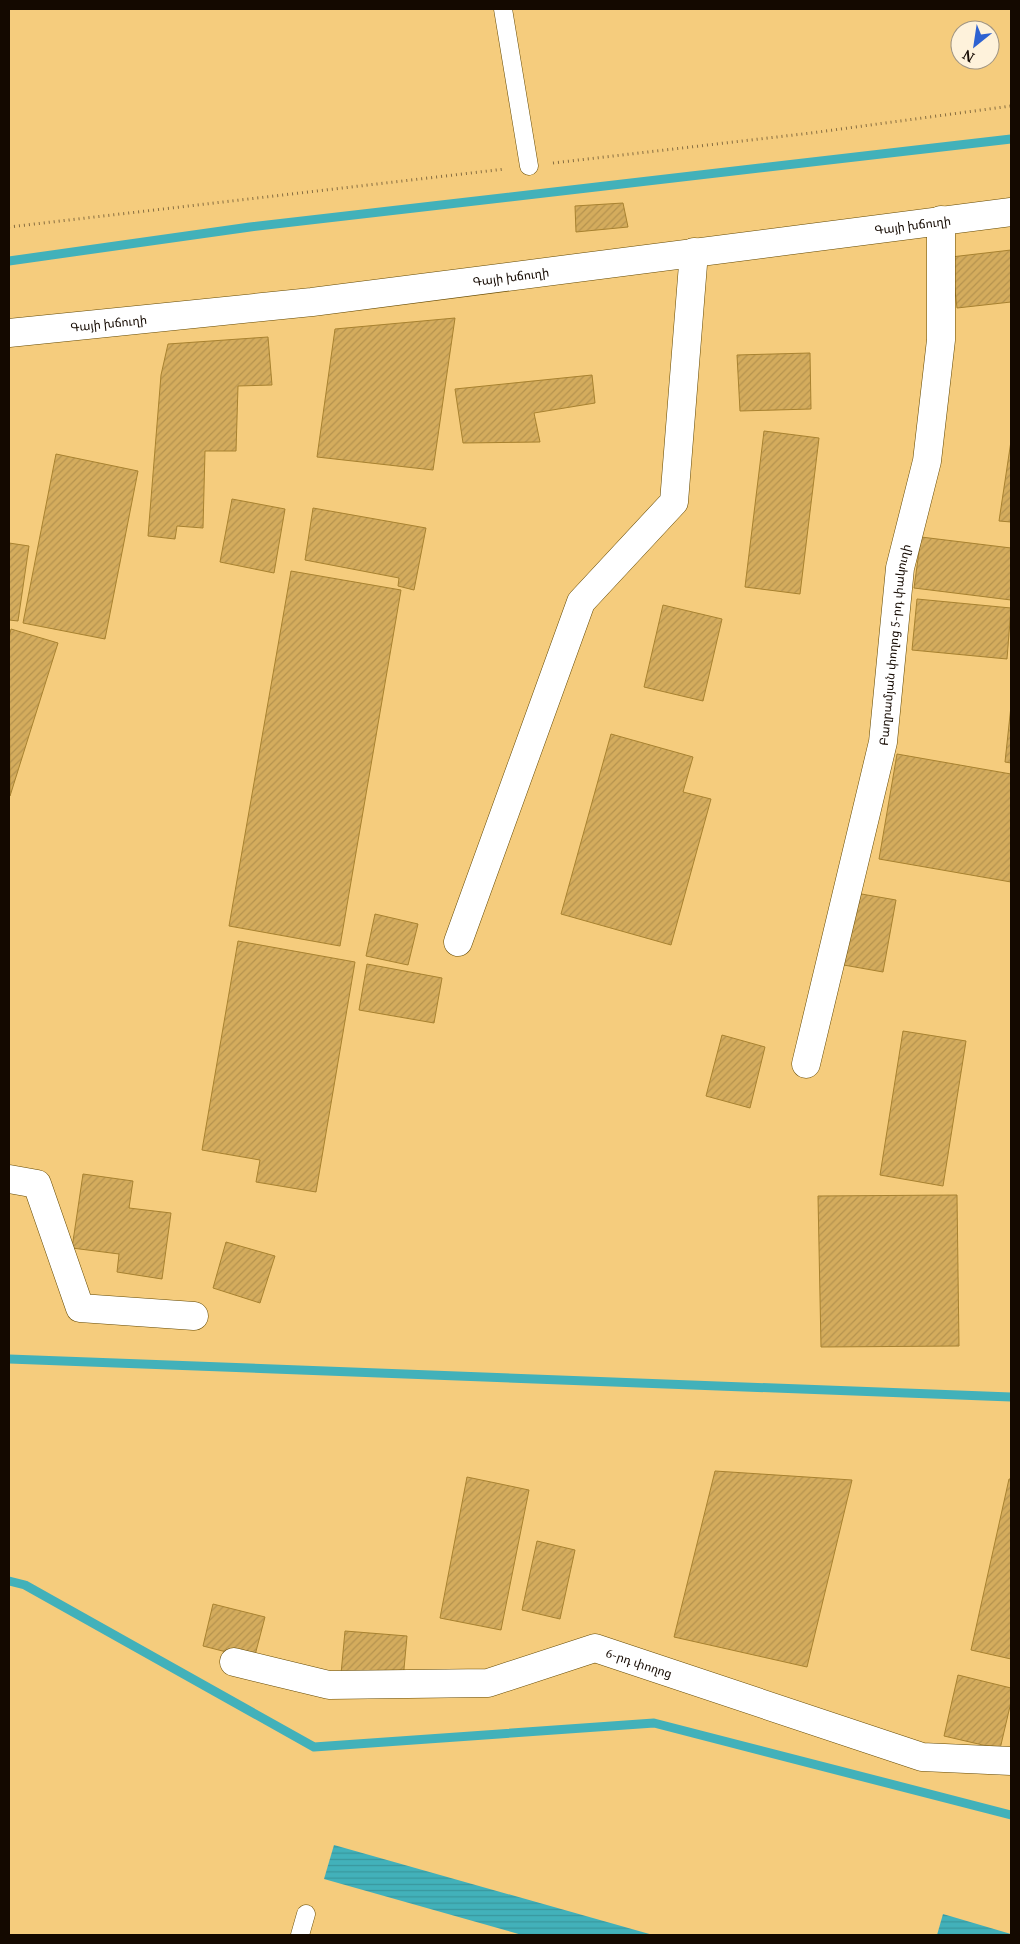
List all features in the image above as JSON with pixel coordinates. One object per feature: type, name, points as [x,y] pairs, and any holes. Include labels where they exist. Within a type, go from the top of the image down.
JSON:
[{"type":"street","name":"Գայի խճուղի","points":[[9,333],[312,302],[1011,212]]},
{"type":"street","name":"Բաղրամյան փողոց 5-րդ փակուղի","points":[[806,1064],[883,742],[900,568],[927,461],[940,349],[941,220]]},
{"type":"street","points":[[458,942],[582,602],[674,502],[694,252]]},
{"type":"street","points":[[9,1179],[37,1184],[80,1308],[194,1316]]},
{"type":"street","name":"6-րդ փողոց","points":[[234,1662],[329,1685],[488,1682],[595,1648],[922,1756],[1011,1761]]},
{"type":"lane","points":[[503,9],[529,166]]},
{"type":"lane","points":[[300,1935],[306,1914]]},
{"type":"water","points":[[334,1845],[653,1935],[522,1935],[324,1879]]},
{"type":"water","points":[[943,1914],[1011,1934],[1011,1935],[937,1935]]},
{"type":"building","points":[[623,203],[628,227],[576,232],[575,206]]},
{"type":"building","points":[[1011,250],[1011,302],[957,308],[951,257]]},
{"type":"building","points":[[455,318],[433,470],[317,457],[335,329]]},
{"type":"building","points":[[268,337],[272,385],[238,386],[236,451],[205,451],[203,528],[177,526],[175,539],[148,536],[161,375],[168,344]]},
{"type":"building","points":[[810,353],[811,409],[740,411],[737,355]]},
{"type":"building","points":[[592,375],[595,403],[534,413],[540,442],[463,443],[455,389]]},
{"type":"building","points":[[764,431],[819,438],[800,594],[745,587]]},
{"type":"building","points":[[1011,441],[1011,522],[999,521]]},
{"type":"building","points":[[56,454],[138,471],[105,639],[23,623]]},
{"type":"building","points":[[232,499],[285,509],[274,573],[220,562]]},
{"type":"building","points":[[313,508],[426,528],[414,590],[398,586],[399,578],[305,560]]},
{"type":"building","points":[[921,537],[1011,548],[1011,600],[914,588]]},
{"type":"building","points":[[9,543],[29,546],[18,621],[9,620]]},
{"type":"building","points":[[291,571],[401,590],[340,946],[229,926]]},
{"type":"building","points":[[917,599],[1011,608],[1007,659],[912,650]]},
{"type":"building","points":[[663,605],[722,619],[703,701],[644,687]]},
{"type":"building","points":[[11,629],[58,643],[10,796],[9,637]]},
{"type":"building","points":[[1011,706],[1011,763],[1005,762]]},
{"type":"building","points":[[611,734],[693,757],[683,792],[711,799],[671,945],[561,914]]},
{"type":"building","points":[[897,754],[1011,774],[1011,882],[879,859]]},
{"type":"building","points":[[850,892],[896,900],[883,972],[838,964]]},
{"type":"building","points":[[375,914],[418,924],[408,965],[366,956]]},
{"type":"building","points":[[238,941],[355,962],[316,1192],[256,1182],[260,1160],[202,1150]]},
{"type":"building","points":[[367,964],[442,978],[434,1023],[359,1010]]},
{"type":"building","points":[[903,1031],[966,1041],[943,1186],[880,1175]]},
{"type":"building","points":[[722,1035],[765,1047],[750,1108],[706,1096]]},
{"type":"building","points":[[83,1174],[133,1181],[129,1208],[171,1213],[162,1279],[117,1272],[119,1254],[72,1248]]},
{"type":"building","points":[[957,1195],[959,1346],[821,1347],[818,1196]]},
{"type":"building","points":[[226,1242],[275,1256],[260,1303],[213,1288]]},
{"type":"building","points":[[715,1471],[852,1480],[807,1667],[674,1637]]},
{"type":"building","points":[[467,1477],[529,1490],[501,1630],[440,1618]]},
{"type":"building","points":[[1009,1479],[1011,1479],[1011,1659],[971,1650]]},
{"type":"building","points":[[537,1541],[575,1550],[560,1619],[522,1610]]},
{"type":"building","points":[[213,1604],[265,1617],[254,1659],[203,1646]]},
{"type":"building","points":[[345,1631],[407,1636],[403,1680],[341,1674]]},
{"type":"building","points":[[958,1675],[1011,1688],[1011,1702],[1000,1749],[944,1736]]},
{"type":"waterway","points":[[9,261],[250,227],[1011,139]]},
{"type":"waterway","points":[[9,1359],[1011,1397]]},
{"type":"waterway","points":[[9,1581],[25,1585],[314,1747],[654,1723],[1011,1815]]}]
